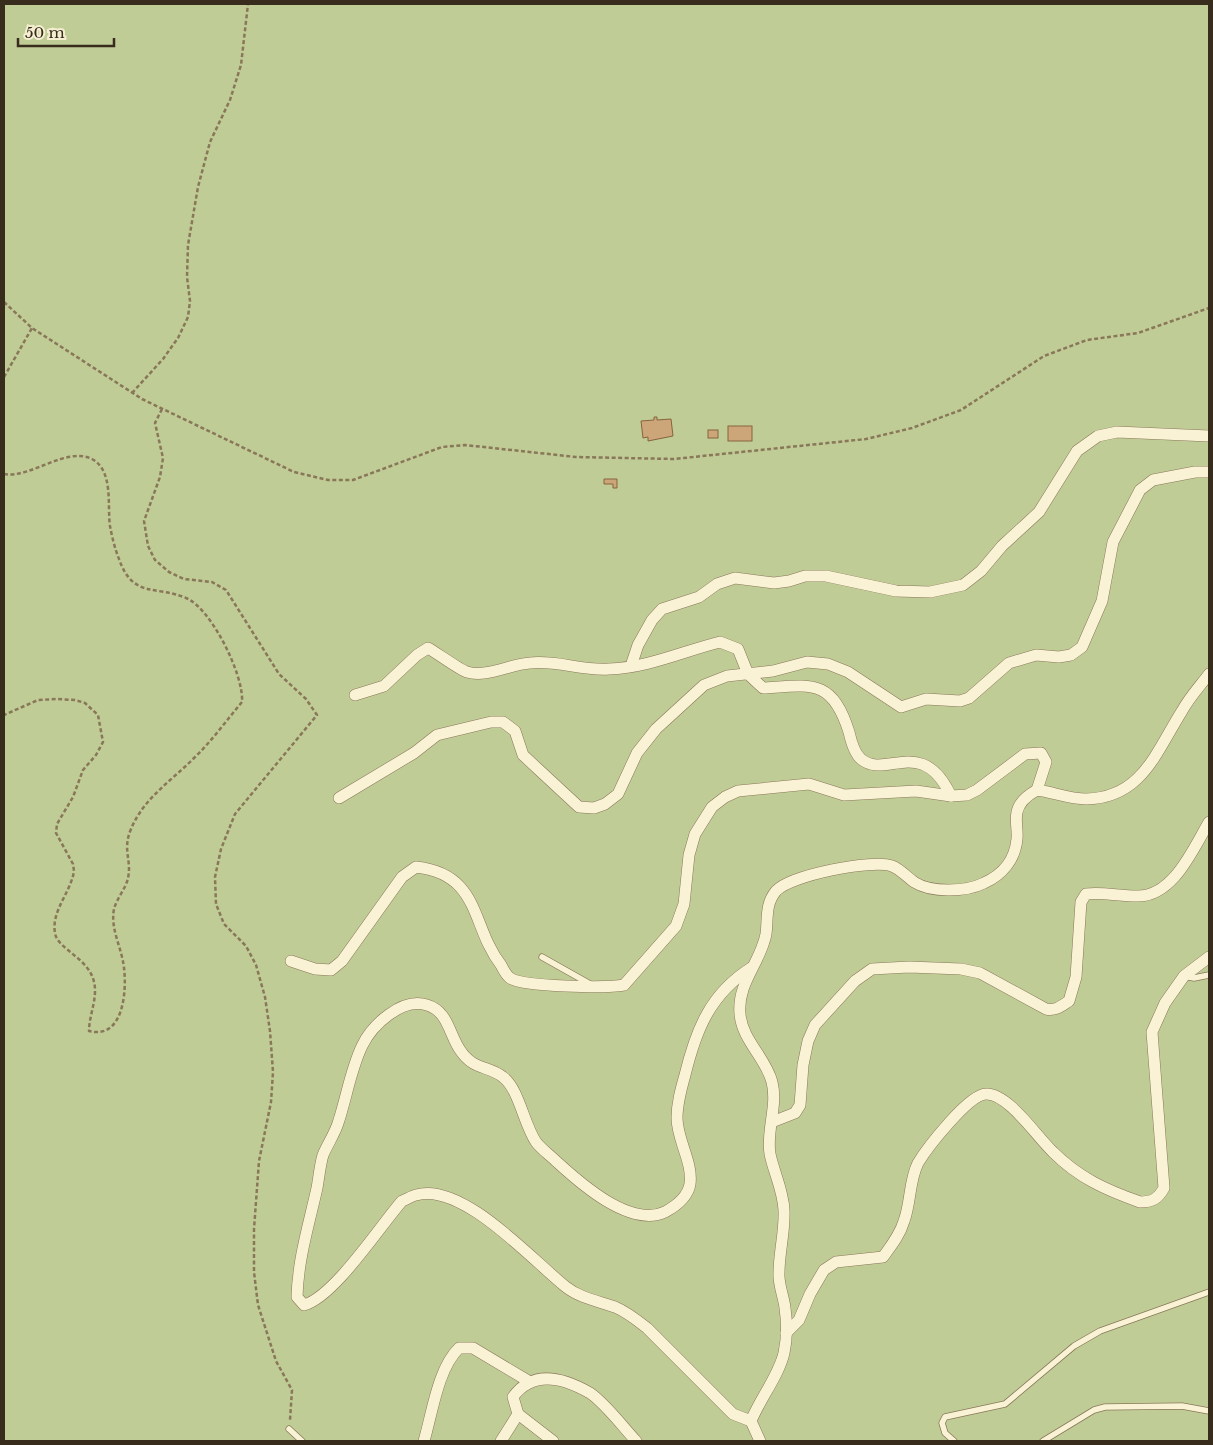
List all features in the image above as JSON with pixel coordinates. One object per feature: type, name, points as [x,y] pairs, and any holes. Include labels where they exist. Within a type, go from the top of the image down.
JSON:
[{"type":"street","points":[[631,666],[638,645],[652,620],[662,609],[699,596],[717,584],[735,578],[774,582],[789,581],[805,576],[826,576],[896,590],[930,592],[963,585],[981,571],[1002,546],[1039,512],[1076,451],[1098,436],[1117,432],[1209,436]]},
{"type":"street","points":[[339,798],[414,753],[437,735],[491,722],[503,722],[515,732],[523,755],[579,807],[594,808],[605,804],[618,794],[637,753],[683,702],[704,685],[727,676],[773,671],[807,662],[828,664],[848,672],[901,707],[926,699],[960,701],[969,698],[1009,662],[1036,655],[1059,657],[1071,654],[1082,647],[1102,602],[1113,542],[1140,490],[1153,480],[1195,472],[1209,472]]},
{"type":"street","points":[[355,695],[384,686],[417,655],[428,648],[466,672],[481,673],[515,664],[540,662],[565,663],[591,669],[611,670],[667,658],[720,642],[738,649],[748,674],[763,688],[807,685],[820,688],[831,696],[844,717],[854,748],[860,759],[869,764],[906,761],[921,763],[934,772],[946,785],[951,796]]},
{"type":"street","points":[[1036,790],[1085,799],[1112,794],[1131,786],[1147,770],[1183,708],[1209,674]]},
{"type":"street","points":[[291,960],[315,969],[331,970],[356,942],[402,877],[416,867],[434,869],[448,876],[471,900],[494,957],[510,978],[526,983],[591,985],[612,988],[624,985],[676,926],[684,904],[689,855],[695,834],[712,807],[725,797],[738,791],[809,784],[844,795],[916,790],[951,796],[967,795],[977,790],[1025,754],[1041,753],[1046,762],[1036,790],[1025,797],[1016,812],[1017,840],[1014,852],[1010,862],[998,876],[981,885],[961,888],[932,888],[916,883],[893,866],[874,864],[811,874],[794,880],[777,891],[769,903],[766,935],[743,987],[740,1015],[743,1028],[768,1070],[772,1084],[770,1153],[780,1184],[784,1208],[785,1235],[778,1274],[785,1309],[786,1333],[784,1354],[778,1370],[751,1421]]},
{"type":"street","points":[[772,1122],[795,1113],[800,1105],[803,1065],[808,1041],[815,1025],[855,981],[872,969],[890,967],[961,969],[980,973],[1046,1009],[1058,1008],[1070,1001],[1076,977],[1081,902],[1086,894],[1100,893],[1138,896],[1154,894],[1177,873],[1209,822]]},
{"type":"street","points":[[786,1333],[799,1320],[810,1294],[824,1270],[836,1262],[883,1257],[904,1222],[911,1185],[918,1164],[929,1147],[973,1098],[985,1094],[998,1096],[1079,1176],[1140,1202],[1150,1202],[1159,1198],[1164,1188],[1152,1032],[1164,1003],[1184,976],[1209,957]]},
{"type":"street","points":[[751,968],[736,977],[713,1005],[700,1024],[693,1042],[680,1096],[677,1118],[679,1136],[689,1170],[690,1183],[686,1194],[677,1204],[664,1213],[649,1215],[619,1207],[599,1198],[537,1143],[507,1082],[503,1077],[470,1064],[458,1049],[446,1020],[436,1009],[425,1004],[412,1004],[395,1010],[377,1025],[362,1044],[338,1123],[323,1156],[304,1240],[297,1278],[297,1297],[304,1304],[313,1302],[328,1289],[402,1201],[417,1194],[434,1194],[454,1200],[476,1211],[533,1256],[566,1288],[588,1299],[617,1308],[632,1316],[647,1328],[733,1414],[751,1421],[760,1441]]},
{"type":"street","points":[[424,1441],[447,1364],[450,1357],[459,1348],[473,1348],[530,1382]]},
{"type":"street","points":[[553,1441],[518,1414],[514,1397],[520,1387],[530,1382],[547,1378],[567,1383],[591,1394],[636,1441]]},
{"type":"street","points":[[501,1441],[518,1414]]},
{"type":"lane","points":[[542,957],[591,985]]},
{"type":"lane","points":[[1184,976],[1194,978],[1209,975]]},
{"type":"lane","points":[[954,1441],[945,1433],[942,1423],[945,1417],[1005,1404],[1074,1346],[1100,1331],[1209,1292]]},
{"type":"lane","points":[[1043,1441],[1094,1410],[1105,1407],[1182,1406],[1209,1412]]},
{"type":"lane","points":[[289,1429],[302,1441]]},
{"type":"path","points":[[132,393],[163,359],[178,338],[188,317],[190,301],[187,278],[188,245],[198,187],[210,142],[230,100],[241,65],[248,4]]},
{"type":"path","points":[[4,302],[32,328],[132,393],[294,472],[328,480],[353,480],[442,447],[457,446],[624,460],[674,459],[786,449],[866,439],[912,428],[961,410],[1044,356],[1087,340],[1138,333],[1209,308]]},
{"type":"path","points":[[4,377],[32,328]]},
{"type":"path","points":[[162,409],[155,423],[163,458],[160,477],[144,521],[148,546],[155,560],[169,572],[184,579],[212,582],[226,590],[279,674],[306,698],[317,715],[236,814],[221,849],[215,877],[216,904],[224,924],[246,946],[256,965],[265,997],[270,1032],[273,1080],[271,1102],[259,1161],[254,1229],[254,1272],[258,1305],[273,1351],[292,1390],[289,1429]]},
{"type":"path","points":[[4,474],[14,475],[74,456],[90,458],[96,462],[108,487],[110,527],[117,554],[127,578],[144,590],[186,597],[195,603],[216,631],[234,660],[243,690],[242,702],[193,759],[149,799],[131,829],[126,851],[128,877],[114,907],[112,920],[124,968],[124,987],[119,1018],[114,1026],[106,1031],[97,1033],[89,1031],[95,993],[93,977],[85,963],[59,942],[55,934],[57,912],[74,871],[73,864],[56,833],[57,824],[73,797],[83,770],[96,756],[102,742],[98,716],[85,703],[75,700],[57,699],[38,700],[4,715]]},
{"type":"green space","points":[[4,4],[1209,4],[1209,1441],[4,1441]]},
{"type":"building","points":[[654,417],[657,417],[657,420],[671,419],[673,436],[648,441],[648,437],[643,438],[641,421],[654,420]]},
{"type":"building","points":[[728,426],[752,426],[752,441],[728,441]]},
{"type":"building","points":[[708,430],[718,430],[718,438],[708,438]]},
{"type":"building","points":[[604,479],[617,479],[617,488],[613,488],[613,484],[604,484]]}]
